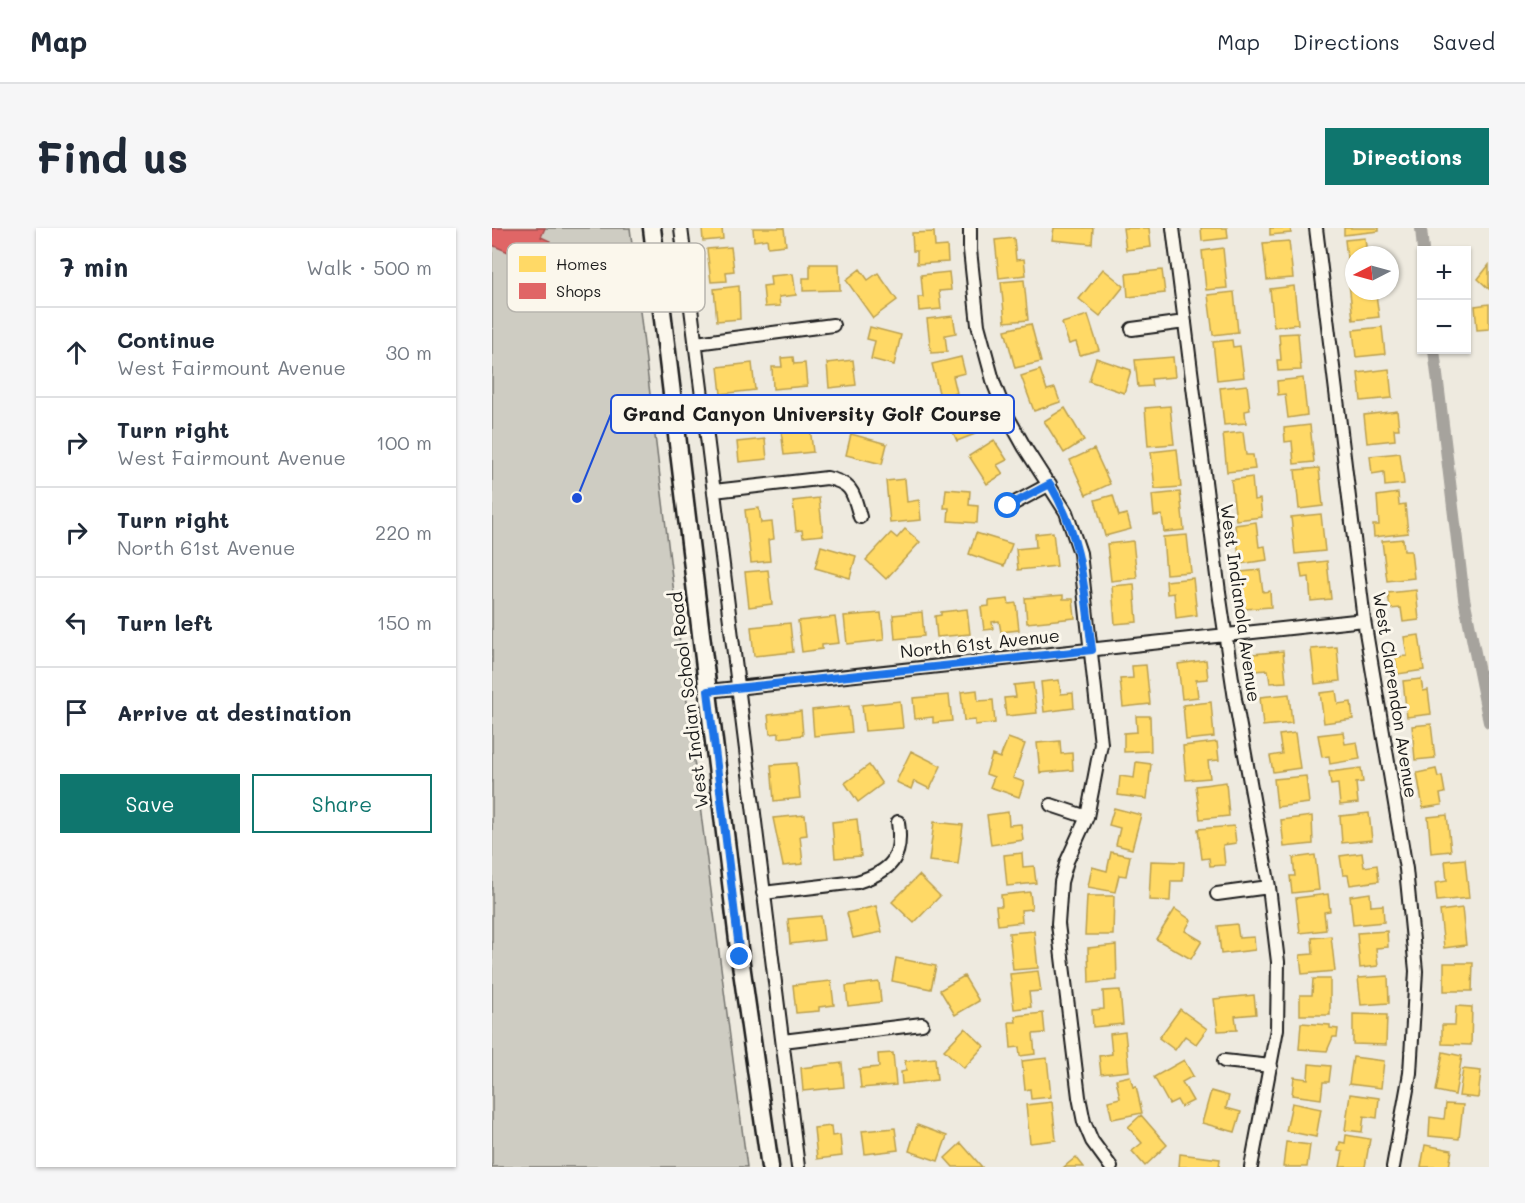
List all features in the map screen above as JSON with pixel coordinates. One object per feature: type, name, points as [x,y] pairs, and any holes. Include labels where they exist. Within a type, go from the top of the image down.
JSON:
[{"type":"main road","name":"West Indian School Road","points":[[652,228],[654,243]]},
{"type":"main road","name":"West Indian School Road","points":[[662,312],[748,1021],[770,1167]]},
{"type":"street","points":[[681,228],[683,243]]},
{"type":"street","points":[[970,228],[974,292],[984,354],[1005,412],[1066,512],[1080,554],[1101,744],[1086,817],[1061,882],[1059,945],[1084,1122],[1092,1141],[1111,1167]]},
{"type":"street","name":"West Indianola Avenue","points":[[1173,228],[1225,636],[1269,887],[1278,962],[1279,994],[1271,1066],[1251,1167]]},
{"type":"street","name":"West Clarendon Avenue","points":[[1316,228],[1364,620],[1406,869],[1416,970],[1410,1073],[1393,1167]]},
{"type":"street","points":[[692,312],[798,1167]]},
{"type":"street","points":[[1132,329],[1185,322]]},
{"type":"street","points":[[696,343],[833,325]]},
{"type":"street","points":[[714,491],[827,478],[842,480],[849,487],[860,517]]},
{"type":"street","points":[[1008,506],[1050,484]]},
{"type":"street","name":"North 61st Avenue","points":[[708,691],[1364,620]]},
{"type":"street","points":[[1051,805],[1086,817]]},
{"type":"street","points":[[763,893],[857,882],[871,878],[884,871],[898,856],[900,840],[898,822]]},
{"type":"street","points":[[1217,894],[1269,887]]},
{"type":"street","points":[[783,1041],[922,1024]]},
{"type":"street","points":[[1224,1061],[1271,1066]]},
{"type":"shaded area","points":[[492,228],[630,228],[632,243],[507,243],[507,312],[640,312],[695,768],[747,1167],[492,1167]]},
{"type":"building: Homes","points":[[702,228],[722,228],[723,239],[703,241]]},
{"type":"building: Homes","points":[[753,228],[784,228],[786,245],[768,247],[767,239],[754,241]]},
{"type":"building: Homes","points":[[1054,228],[1093,228],[1092,244],[1052,240]]},
{"type":"building: Homes","points":[[1123,228],[1149,228],[1151,247],[1126,250]]},
{"type":"building: Homes","points":[[1201,228],[1227,228],[1228,238],[1202,241]]},
{"type":"building: Homes","points":[[1270,228],[1290,228],[1291,233],[1270,235]]},
{"type":"building: Homes","points":[[1344,228],[1379,228],[1379,231],[1344,235]]},
{"type":"building: Homes","points":[[934,232],[935,247],[947,246],[948,262],[917,264],[917,251],[913,251],[912,233]]},
{"type":"building: Homes","points":[[1014,238],[1016,260],[1024,259],[1026,275],[999,278],[995,240]]},
{"type":"building: Homes","points":[[1365,238],[1366,246],[1346,246],[1345,240]]},
{"type":"building: Homes","points":[[1289,241],[1293,278],[1267,280],[1263,243]]},
{"type":"building: Homes","points":[[731,247],[734,271],[726,272],[727,281],[711,282],[707,249]]},
{"type":"building: Homes","points":[[1223,248],[1227,288],[1206,290],[1202,251]]},
{"type":"building: Homes","points":[[810,264],[839,264],[840,290],[803,291],[803,278],[810,278]]},
{"type":"building: Homes","points":[[1489,265],[1489,289],[1478,279]]},
{"type":"building: Homes","points":[[860,269],[868,280],[878,273],[897,300],[873,318],[846,280]]},
{"type":"building: Homes","points":[[1103,269],[1124,286],[1100,316],[1079,299]]},
{"type":"building: Homes","points":[[1162,270],[1165,293],[1128,297],[1126,274]]},
{"type":"building: Homes","points":[[949,272],[951,290],[939,291],[941,309],[919,311],[918,297],[923,297],[921,275]]},
{"type":"building: Homes","points":[[793,274],[796,295],[779,297],[780,306],[765,307],[763,286],[771,285],[770,276]]},
{"type":"building: Homes","points":[[1024,280],[1028,320],[1005,322],[1001,282]]},
{"type":"building: Homes","points":[[739,286],[740,319],[717,321],[714,289]]},
{"type":"building: Homes","points":[[1294,286],[1298,324],[1274,327],[1270,289]]},
{"type":"building: Homes","points":[[1234,292],[1238,332],[1213,335],[1208,295]]},
{"type":"building: Homes","points":[[1351,300],[1377,300],[1379,317],[1353,320]]},
{"type":"building: Homes","points":[[1489,304],[1489,329],[1477,330],[1475,306]]},
{"type":"building: Homes","points":[[1088,315],[1099,350],[1080,355],[1076,342],[1069,344],[1062,323]]},
{"type":"building: Homes","points":[[953,316],[956,333],[945,335],[947,352],[931,353],[927,319]]},
{"type":"building: Homes","points":[[1031,324],[1041,362],[1015,368],[1005,330]]},
{"type":"building: Homes","points":[[870,327],[901,335],[894,365],[871,359],[875,341],[867,339]]},
{"type":"building: Homes","points":[[1382,327],[1385,354],[1356,357],[1353,330]]},
{"type":"building: Homes","points":[[1298,333],[1301,370],[1278,371],[1277,360],[1281,360],[1279,334]]},
{"type":"building: Homes","points":[[1232,340],[1233,347],[1240,346],[1244,377],[1217,380],[1213,342]]},
{"type":"building: Homes","points":[[793,357],[794,364],[805,363],[807,386],[773,389],[772,367],[782,367],[781,358]]},
{"type":"building: Homes","points":[[961,357],[965,373],[953,376],[957,393],[940,397],[932,364]]},
{"type":"building: Homes","points":[[1173,357],[1175,377],[1151,379],[1152,386],[1138,387],[1135,360]]},
{"type":"building: Homes","points":[[1096,358],[1131,370],[1124,393],[1089,381]]},
{"type":"building: Homes","points":[[853,360],[856,385],[829,388],[827,363]]},
{"type":"building: Homes","points":[[752,363],[755,390],[721,394],[718,367]]},
{"type":"building: Homes","points":[[1389,369],[1392,398],[1361,401],[1358,373]]},
{"type":"building: Homes","points":[[1040,370],[1047,390],[1055,388],[1060,402],[1034,411],[1021,376]]},
{"type":"building: Homes","points":[[1303,378],[1307,415],[1288,418],[1285,394],[1278,395],[1277,381]]},
{"type":"building: Homes","points":[[1247,385],[1250,410],[1245,411],[1246,423],[1224,425],[1220,388]]},
{"type":"building: Homes","points":[[973,397],[980,413],[968,418],[975,434],[957,441],[943,410]]},
{"type":"building: Homes","points":[[1170,406],[1174,444],[1148,446],[1145,408]]},
{"type":"building: Homes","points":[[1065,408],[1084,440],[1064,453],[1044,421]]},
{"type":"building: Homes","points":[[1397,411],[1399,429],[1394,429],[1395,440],[1367,443],[1364,415]]},
{"type":"building: Homes","points":[[1310,425],[1314,462],[1294,464],[1292,441],[1285,442],[1284,428]]},
{"type":"building: Homes","points":[[810,427],[813,452],[784,455],[781,430]]},
{"type":"building: Homes","points":[[1243,432],[1246,455],[1253,455],[1255,469],[1227,472],[1223,434]]},
{"type":"building: Homes","points":[[851,434],[887,444],[882,464],[846,455]]},
{"type":"building: Homes","points":[[765,439],[767,459],[739,462],[737,442]]},
{"type":"building: Homes","points":[[994,440],[1007,460],[997,465],[1003,474],[987,484],[969,456]]},
{"type":"building: Homes","points":[[1094,449],[1110,484],[1086,495],[1070,460]]},
{"type":"building: Homes","points":[[1177,449],[1181,487],[1155,489],[1151,452]]},
{"type":"building: Homes","points":[[1400,453],[1404,484],[1385,486],[1384,472],[1372,474],[1370,456]]},
{"type":"building: Homes","points":[[1319,468],[1323,506],[1299,509],[1295,470]]},
{"type":"building: Homes","points":[[1252,477],[1254,500],[1260,499],[1262,517],[1236,520],[1231,480]]},
{"type":"building: Homes","points":[[905,479],[907,502],[919,500],[921,520],[890,523],[886,481]]},
{"type":"building: Homes","points":[[946,489],[970,491],[969,505],[978,506],[977,523],[948,521],[949,508],[944,508]]},
{"type":"building: Homes","points":[[1180,492],[1184,530],[1164,532],[1162,515],[1154,516],[1152,495]]},
{"type":"building: Homes","points":[[1398,493],[1399,505],[1405,504],[1408,533],[1374,537],[1373,525],[1379,525],[1377,496]]},
{"type":"building: Homes","points":[[1113,495],[1119,516],[1127,514],[1131,529],[1105,536],[1095,500]]},
{"type":"building: Homes","points":[[819,498],[823,535],[803,537],[802,530],[796,531],[793,501]]},
{"type":"building: Homes","points":[[759,508],[761,523],[772,522],[774,539],[768,540],[770,561],[751,563],[745,510]]},
{"type":"building: Homes","points":[[1321,514],[1325,551],[1295,554],[1291,517]]},
{"type":"building: Homes","points":[[1256,522],[1259,547],[1265,546],[1267,560],[1240,564],[1235,525]]},
{"type":"building: Homes","points":[[905,529],[920,542],[886,579],[866,560],[891,533],[897,538]]},
{"type":"building: Homes","points":[[1053,532],[1057,566],[1018,570],[1016,549],[1036,547],[1035,534]]},
{"type":"building: Homes","points":[[976,533],[1012,544],[1004,566],[969,554]]},
{"type":"building: Homes","points":[[1187,535],[1191,572],[1166,574],[1163,537]]},
{"type":"building: Homes","points":[[1403,539],[1404,551],[1411,551],[1414,578],[1387,581],[1382,541]]},
{"type":"building: Homes","points":[[1133,541],[1137,578],[1111,581],[1107,544]]},
{"type":"building: Homes","points":[[821,546],[856,556],[850,578],[815,568]]},
{"type":"building: Homes","points":[[1327,561],[1331,599],[1311,601],[1309,577],[1302,578],[1300,564]]},
{"type":"building: Homes","points":[[768,570],[772,604],[749,607],[745,572]]},
{"type":"building: Homes","points":[[1260,570],[1263,592],[1270,591],[1271,607],[1245,609],[1241,572]]},
{"type":"building: Homes","points":[[1193,578],[1197,615],[1176,618],[1174,593],[1167,594],[1166,581]]},
{"type":"building: Homes","points":[[1134,584],[1137,622],[1115,624],[1112,586]]},
{"type":"building: Homes","points":[[1416,590],[1419,620],[1403,622],[1401,608],[1390,609],[1388,593]]},
{"type":"building: Homes","points":[[1063,595],[1063,599],[1073,599],[1075,618],[1027,623],[1025,598]]},
{"type":"building: Homes","points":[[1008,599],[1009,604],[1016,603],[1019,630],[1001,632],[999,621],[992,622],[993,629],[984,630],[981,607],[989,606],[989,601]]},
{"type":"building: Homes","points":[[967,609],[970,634],[937,637],[935,616],[941,615],[941,612]]},
{"type":"building: Homes","points":[[922,612],[924,636],[895,639],[893,615]]},
{"type":"building: Homes","points":[[881,613],[884,640],[847,644],[844,616]]},
{"type":"building: Homes","points":[[835,617],[839,643],[822,645],[822,649],[802,652],[798,621]]},
{"type":"building: Homes","points":[[790,623],[793,652],[754,656],[751,627]]},
{"type":"building: Homes","points":[[1419,635],[1424,670],[1398,674],[1395,657],[1407,656],[1404,637]]},
{"type":"building: Homes","points":[[1337,647],[1340,681],[1315,684],[1311,649]]},
{"type":"building: Homes","points":[[1283,651],[1286,682],[1270,683],[1268,670],[1255,671],[1253,654]]},
{"type":"building: Homes","points":[[1206,660],[1208,679],[1196,680],[1198,697],[1182,699],[1178,664]]},
{"type":"building: Homes","points":[[1146,665],[1150,704],[1123,707],[1120,679],[1133,678],[1132,666]]},
{"type":"building: Homes","points":[[1421,679],[1423,691],[1428,690],[1431,714],[1407,717],[1403,681]]},
{"type":"building: Homes","points":[[1059,680],[1061,694],[1073,693],[1074,708],[1044,712],[1041,682]]},
{"type":"building: Homes","points":[[1033,683],[1037,713],[1006,716],[1004,698],[1016,697],[1014,685]]},
{"type":"building: Homes","points":[[977,690],[978,701],[993,700],[995,723],[975,725],[975,720],[964,721],[961,692]]},
{"type":"building: Homes","points":[[1336,691],[1338,704],[1351,702],[1353,719],[1324,723],[1320,693]]},
{"type":"building: Homes","points":[[1289,694],[1292,723],[1263,726],[1260,697]]},
{"type":"building: Homes","points":[[949,695],[952,721],[933,723],[933,717],[915,719],[913,698]]},
{"type":"building: Homes","points":[[900,701],[903,728],[865,731],[862,705]]},
{"type":"building: Homes","points":[[1211,702],[1214,737],[1186,740],[1183,705]]},
{"type":"building: Homes","points":[[849,706],[852,732],[814,736],[812,710]]},
{"type":"building: Homes","points":[[801,711],[803,735],[779,738],[779,733],[770,734],[768,715]]},
{"type":"building: Homes","points":[[1136,716],[1150,716],[1151,751],[1124,752],[1124,733],[1137,732]]},
{"type":"building: Homes","points":[[1431,724],[1435,758],[1415,760],[1412,726]]},
{"type":"building: Homes","points":[[1343,732],[1345,744],[1357,742],[1360,759],[1330,764],[1329,756],[1322,757],[1318,735]]},
{"type":"building: Homes","points":[[1295,733],[1300,768],[1273,772],[1270,756],[1282,754],[1279,735]]},
{"type":"building: Homes","points":[[1008,738],[1025,744],[1013,778],[1024,782],[1019,797],[990,787],[994,777],[986,774],[992,755],[1000,758]]},
{"type":"building: Homes","points":[[1060,741],[1061,754],[1072,753],[1073,770],[1040,773],[1037,743]]},
{"type":"building: Homes","points":[[1217,742],[1219,760],[1208,761],[1210,778],[1186,780],[1183,746]]},
{"type":"building: Homes","points":[[911,751],[941,766],[930,789],[914,781],[911,789],[896,782]]},
{"type":"building: Homes","points":[[1136,762],[1151,764],[1147,799],[1118,795],[1120,776],[1134,778]]},
{"type":"building: Homes","points":[[797,763],[800,798],[774,801],[771,765]]},
{"type":"building: Homes","points":[[869,765],[882,784],[858,802],[845,783]]},
{"type":"building: Homes","points":[[1361,768],[1363,782],[1356,783],[1358,803],[1340,805],[1338,784],[1331,785],[1329,772]]},
{"type":"building: Homes","points":[[1436,769],[1438,777],[1442,776],[1445,793],[1440,794],[1442,805],[1423,808],[1417,773]]},
{"type":"building: Homes","points":[[1306,776],[1309,803],[1277,807],[1274,779]]},
{"type":"building: Homes","points":[[1226,782],[1229,816],[1200,819],[1196,786]]},
{"type":"building: Homes","points":[[1114,808],[1141,815],[1132,849],[1116,845],[1120,828],[1109,825]]},
{"type":"building: Homes","points":[[1008,812],[1009,825],[1021,824],[1023,840],[991,845],[987,815]]},
{"type":"building: Homes","points":[[1369,813],[1372,840],[1342,843],[1340,816]]},
{"type":"building: Homes","points":[[805,815],[807,835],[800,836],[803,864],[783,866],[773,818]]},
{"type":"building: Homes","points":[[1447,815],[1451,851],[1431,853],[1428,817]]},
{"type":"building: Homes","points":[[1312,816],[1313,844],[1284,847],[1281,820]]},
{"type":"building: Homes","points":[[857,819],[861,856],[835,858],[832,822]]},
{"type":"building: Homes","points":[[934,822],[963,825],[958,864],[929,861]]},
{"type":"building: Homes","points":[[1234,826],[1236,843],[1223,845],[1225,865],[1210,866],[1209,858],[1202,859],[1198,829]]},
{"type":"building: Homes","points":[[1111,852],[1130,856],[1126,876],[1119,875],[1115,892],[1088,887],[1092,867],[1107,871]]},
{"type":"building: Homes","points":[[1022,853],[1023,867],[1034,866],[1036,883],[1007,886],[1004,855]]},
{"type":"building: Homes","points":[[1362,853],[1364,867],[1377,865],[1379,881],[1350,885],[1348,875],[1343,875],[1340,856]]},
{"type":"building: Homes","points":[[1315,855],[1319,890],[1292,893],[1290,876],[1295,876],[1293,858]]},
{"type":"building: Homes","points":[[1465,859],[1469,898],[1437,901],[1435,883],[1447,881],[1445,861]]},
{"type":"building: Homes","points":[[1151,861],[1184,862],[1183,881],[1171,881],[1170,901],[1149,900]]},
{"type":"building: Homes","points":[[919,875],[940,896],[914,923],[892,902]]},
{"type":"building: Homes","points":[[1030,892],[1032,909],[1021,910],[1022,922],[998,925],[996,906],[1002,906],[1001,895]]},
{"type":"building: Homes","points":[[1370,893],[1371,906],[1383,905],[1384,922],[1353,925],[1350,896]]},
{"type":"building: Homes","points":[[1328,894],[1330,911],[1324,912],[1326,930],[1300,933],[1296,898]]},
{"type":"building: Homes","points":[[1087,896],[1114,896],[1113,935],[1085,935]]},
{"type":"building: Homes","points":[[876,906],[882,932],[853,938],[847,913]]},
{"type":"building: Homes","points":[[1462,908],[1466,945],[1444,948],[1440,911]]},
{"type":"building: Homes","points":[[1175,909],[1191,920],[1185,931],[1202,941],[1191,959],[1156,939]]},
{"type":"building: Homes","points":[[821,916],[824,940],[790,944],[788,919]]},
{"type":"building: Homes","points":[[1237,924],[1239,938],[1254,937],[1255,950],[1221,954],[1218,926]]},
{"type":"building: Homes","points":[[1034,931],[1038,968],[1013,970],[1009,933]]},
{"type":"building: Homes","points":[[1387,931],[1388,947],[1376,948],[1378,966],[1360,968],[1357,933]]},
{"type":"building: Homes","points":[[1331,936],[1335,971],[1302,974],[1300,955],[1313,954],[1312,938]]},
{"type":"building: Homes","points":[[1116,945],[1117,980],[1089,983],[1088,948]]},
{"type":"building: Homes","points":[[896,958],[936,966],[931,989],[892,981]]},
{"type":"building: Homes","points":[[1444,963],[1473,963],[1472,991],[1444,991]]},
{"type":"building: Homes","points":[[1038,971],[1041,991],[1029,992],[1031,1007],[1014,1009],[1010,974]]},
{"type":"building: Homes","points":[[964,976],[979,1001],[955,1015],[940,990]]},
{"type":"building: Homes","points":[[1388,976],[1389,1003],[1361,1005],[1358,978]]},
{"type":"building: Homes","points":[[1313,979],[1330,979],[1330,1015],[1300,1015],[1300,995],[1312,995]]},
{"type":"building: Homes","points":[[831,981],[834,1005],[819,1007],[819,1011],[796,1013],[793,985]]},
{"type":"building: Homes","points":[[879,982],[881,1002],[848,1006],[846,986]]},
{"type":"building: Homes","points":[[1120,990],[1123,1024],[1093,1027],[1092,1010],[1104,1009],[1103,991]]},
{"type":"building: Homes","points":[[1254,995],[1256,1014],[1235,1016],[1237,1030],[1218,1031],[1214,999]]},
{"type":"building: Homes","points":[[1456,1006],[1472,1007],[1471,1045],[1442,1044],[1442,1025],[1455,1025]]},
{"type":"building: Homes","points":[[1180,1009],[1207,1029],[1196,1044],[1185,1036],[1175,1050],[1159,1038]]},
{"type":"building: Homes","points":[[1043,1013],[1045,1033],[1033,1034],[1035,1054],[1020,1056],[1019,1047],[1011,1048],[1009,1022],[1016,1022],[1015,1016]]},
{"type":"building: Homes","points":[[1353,1014],[1387,1015],[1386,1045],[1353,1044]]},
{"type":"building: Homes","points":[[1301,1023],[1330,1025],[1330,1028],[1338,1029],[1337,1037],[1333,1037],[1327,1051],[1299,1049]]},
{"type":"building: Homes","points":[[965,1028],[984,1046],[964,1068],[944,1050]]},
{"type":"building: Homes","points":[[1125,1032],[1129,1071],[1101,1074],[1099,1056],[1112,1054],[1110,1034]]},
{"type":"building: Homes","points":[[1443,1052],[1462,1056],[1455,1095],[1436,1091]]},
{"type":"building: Homes","points":[[893,1053],[896,1085],[861,1088],[859,1069],[879,1067],[878,1054]]},
{"type":"building: Homes","points":[[1353,1057],[1384,1061],[1381,1088],[1349,1084]]},
{"type":"building: Homes","points":[[935,1058],[937,1080],[902,1084],[901,1072],[906,1071],[905,1061]]},
{"type":"building: Homes","points":[[1047,1058],[1051,1097],[1031,1099],[1030,1089],[1025,1090],[1022,1061]]},
{"type":"building: Homes","points":[[1184,1060],[1193,1076],[1182,1082],[1193,1101],[1181,1107],[1177,1100],[1169,1104],[1154,1077]]},
{"type":"building: Homes","points":[[842,1063],[844,1087],[803,1091],[801,1068]]},
{"type":"building: Homes","points":[[1309,1064],[1331,1066],[1329,1082],[1323,1082],[1321,1099],[1292,1095],[1294,1077],[1308,1079]]},
{"type":"building: Homes","points":[[1463,1069],[1481,1071],[1478,1098],[1459,1096]]},
{"type":"building: Homes","points":[[1130,1076],[1133,1087],[1136,1086],[1142,1113],[1112,1119],[1108,1101],[1120,1098],[1116,1079]]},
{"type":"building: Homes","points":[[1211,1091],[1229,1096],[1226,1108],[1241,1112],[1235,1132],[1202,1123]]},
{"type":"building: Homes","points":[[1350,1094],[1379,1098],[1377,1118],[1364,1116],[1362,1132],[1345,1130]]},
{"type":"building: Homes","points":[[1052,1102],[1056,1140],[1030,1143],[1026,1105]]},
{"type":"building: Homes","points":[[1292,1103],[1321,1109],[1316,1137],[1286,1131]]},
{"type":"building: Homes","points":[[1446,1104],[1463,1105],[1459,1139],[1429,1136],[1430,1117],[1444,1119]]},
{"type":"building: Homes","points":[[1141,1115],[1167,1145],[1145,1166],[1132,1151],[1142,1143],[1128,1127]]},
{"type":"building: Homes","points":[[917,1125],[947,1136],[938,1161],[909,1151]]},
{"type":"building: Homes","points":[[831,1126],[832,1136],[840,1135],[842,1156],[817,1159],[814,1128]]},
{"type":"building: Homes","points":[[895,1128],[898,1150],[865,1154],[862,1131]]},
{"type":"building: Homes","points":[[1346,1135],[1370,1139],[1365,1167],[1340,1167],[1343,1152],[1338,1151],[1340,1142],[1345,1143]]},
{"type":"building: Homes","points":[[1286,1142],[1310,1145],[1307,1167],[1283,1167]]},
{"type":"building: Homes","points":[[961,1143],[982,1167],[953,1167],[945,1158]]},
{"type":"building: Homes","points":[[1425,1145],[1452,1150],[1449,1167],[1421,1167]]},
{"type":"building: Homes","points":[[1180,1154],[1220,1159],[1219,1167],[1179,1167]]},
{"type":"building: Homes","points":[[1076,1157],[1084,1167],[1064,1167]]},
{"type":"building: Shops","points":[[492,228],[545,228],[541,237],[550,241],[549,243],[507,243],[507,251],[492,245]]},
{"type":"waterway","points":[[1421,228],[1423,246]]},
{"type":"waterway","points":[[1434,354],[1464,598],[1489,722]]},
{"type":"place","name":"Grand Canyon University Golf Course","points":[[577,498]]},
{"type":"route","points":[[740,957],[708,691],[1092,650],[1080,554],[1066,512],[1050,484],[1008,506]]}]
